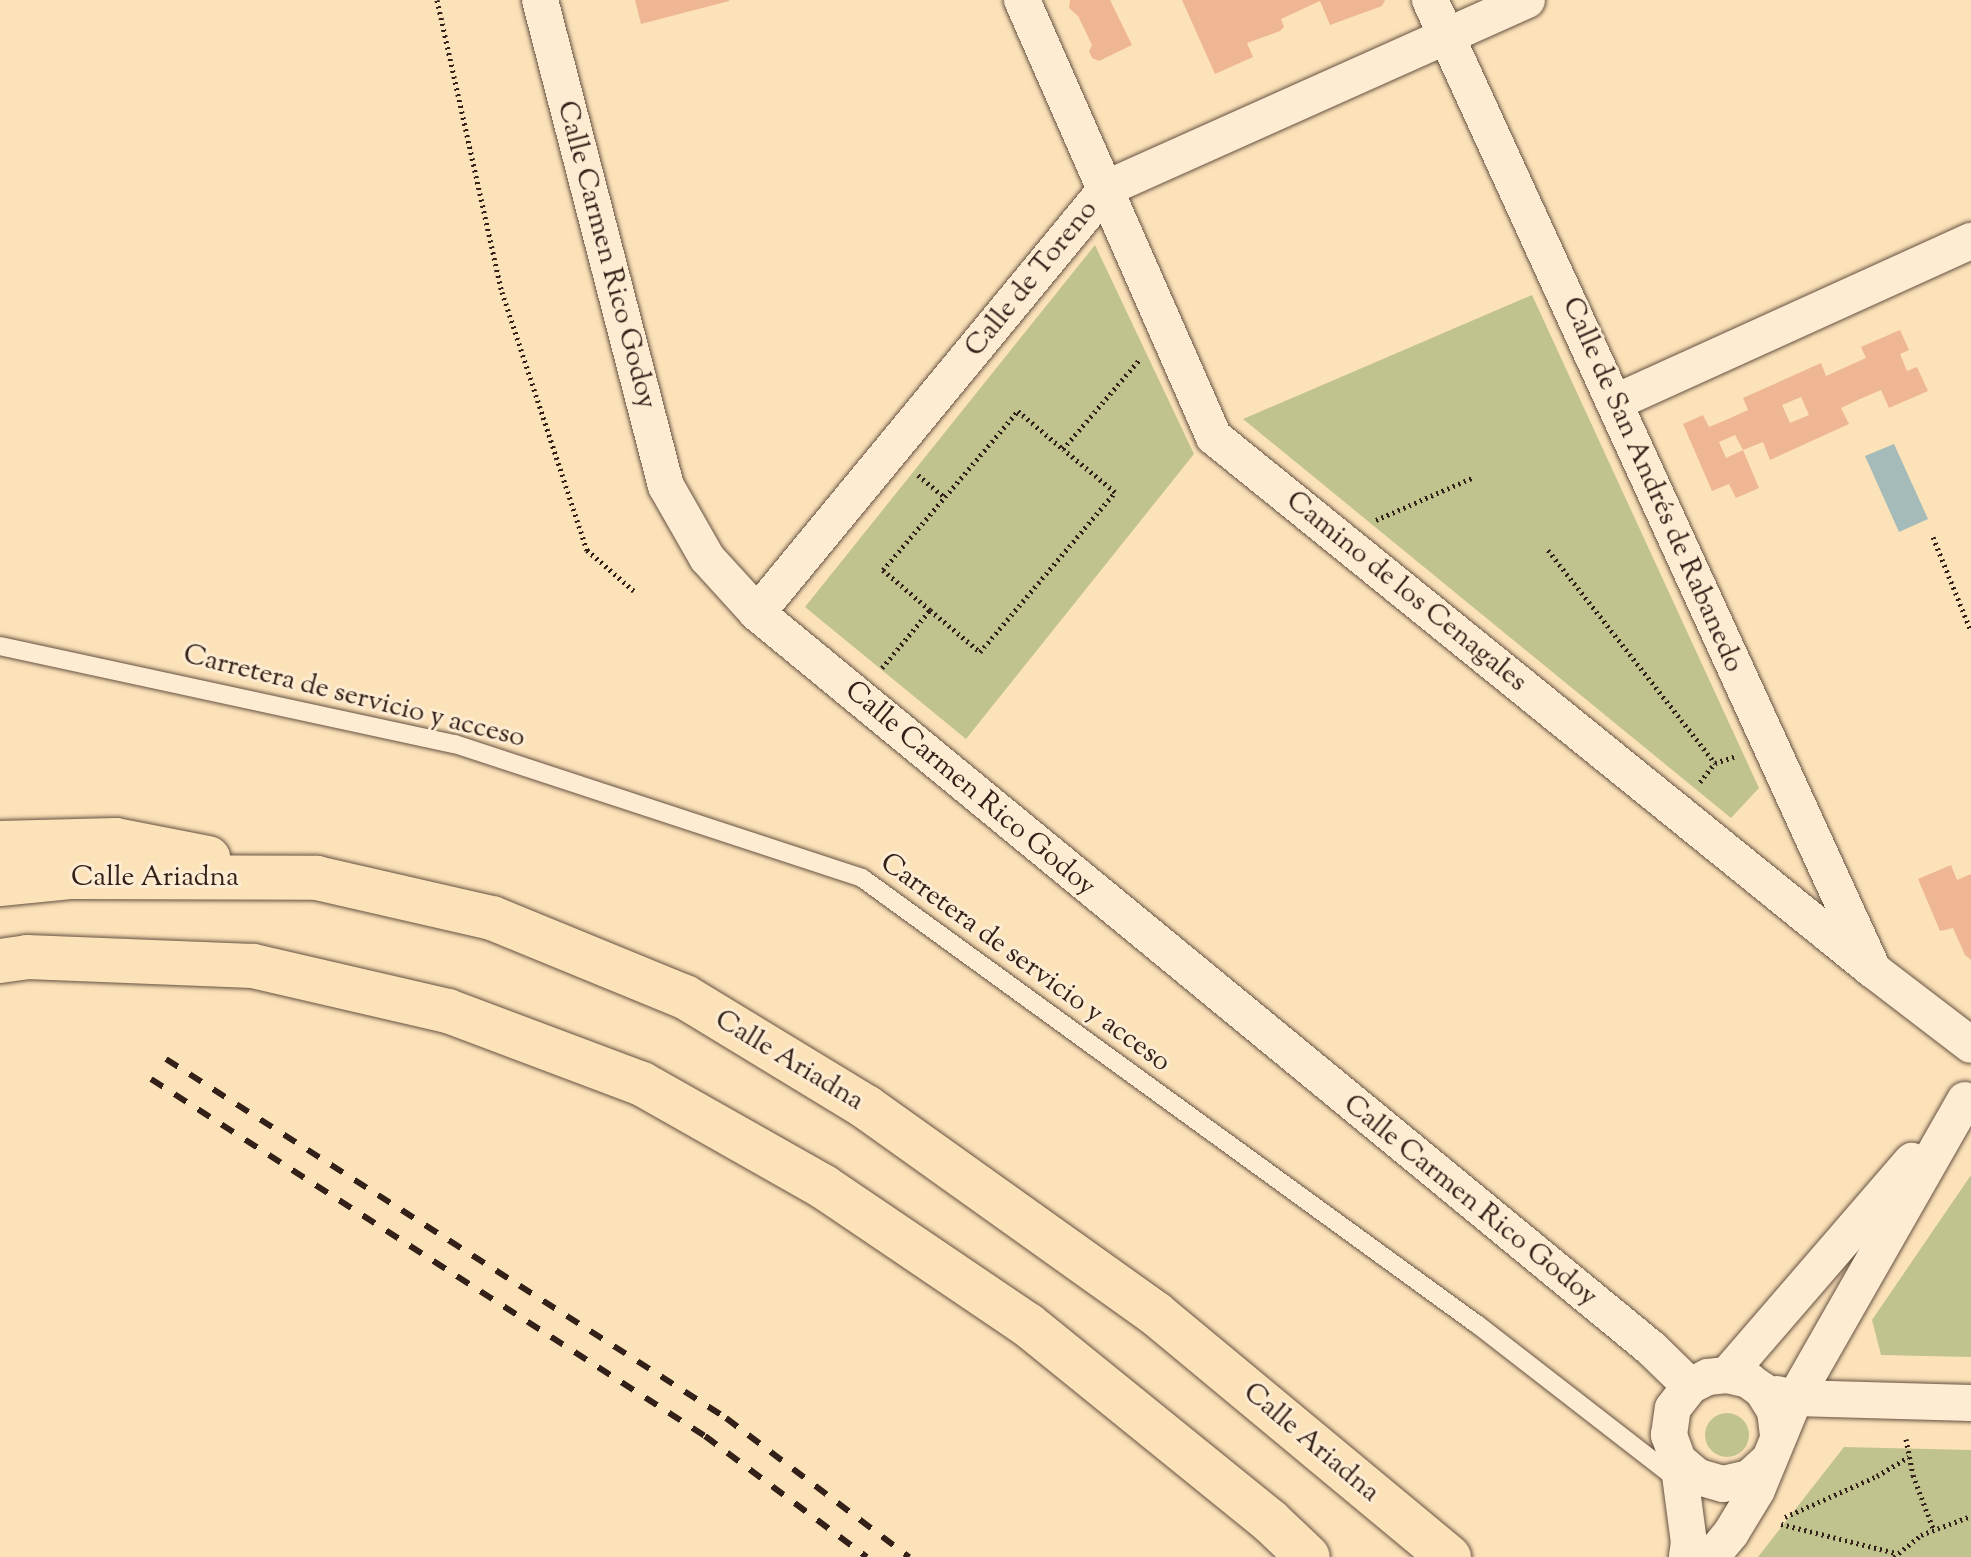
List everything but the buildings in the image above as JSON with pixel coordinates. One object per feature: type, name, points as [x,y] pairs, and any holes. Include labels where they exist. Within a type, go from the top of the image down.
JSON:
[{"type":"highway","points":[[0,843],[116,840],[317,878]]},
{"type":"highway","name":"Calle Ariadna","points":[[0,884],[70,877],[317,878],[492,918],[685,997],[866,1107],[1156,1314],[1449,1557]]},
{"type":"highway","points":[[0,961],[27,957],[253,966],[448,1011],[642,1084],[824,1187],[1028,1325],[1270,1521],[1308,1557]]},
{"type":"street","name":"Calle Carmen Rico Godoy","points":[[540,0],[666,486],[707,558],[757,613],[1651,1348],[1690,1386]]},
{"type":"street","name":"Camino de los Cenagales","points":[[1022,0],[1214,437],[1873,970],[1971,1045]]},
{"type":"street","name":"Calle de San Andrés de Rabanedo","points":[[1430,0],[1873,970]]},
{"type":"street","name":"Calle de Toreno","points":[[757,613],[1107,188],[1527,0]]},
{"type":"street","points":[[1616,402],[1971,241]]},
{"type":"street","points":[[1727,1375],[1968,1097]]},
{"type":"street","points":[[1711,1557],[1731,1533],[1757,1490],[1773,1448],[1779,1394],[1968,1097]]},
{"type":"street","points":[[1687,1557],[1689,1542],[1680,1471],[1669,1435],[1673,1408],[1690,1386],[1708,1377],[1727,1375],[1748,1380],[1779,1394],[1971,1403]]},
{"type":"street","points":[[1680,1471],[1723,1484],[1749,1478],[1773,1448]]},
{"type":"lane","name":"Carretera de servicio y acceso","points":[[0,646],[455,744],[862,878],[1680,1471]]},
{"type":"path","points":[[437,0],[502,292],[587,550],[634,591]]},
{"type":"path","points":[[1063,449],[1167,329]]},
{"type":"path","points":[[1018,411],[1063,449],[1115,492],[980,652],[883,570],[1018,411]]},
{"type":"path","points":[[1370,523],[1474,477]]},
{"type":"path","points":[[1933,537],[1971,631]]},
{"type":"path","points":[[1548,550],[1715,763]]},
{"type":"path","points":[[858,696],[930,610]]},
{"type":"path","points":[[1695,789],[1715,763],[1743,754]]},
{"type":"path","points":[[1906,1439],[1934,1531]]},
{"type":"path","points":[[1909,1457],[1877,1476],[1774,1522],[1895,1555],[1934,1531],[1971,1516]]},
{"type":"green space","points":[[1095,245],[1194,454],[966,739],[805,607]]},
{"type":"green space","points":[[1532,295],[1759,788],[1731,818],[1243,419]]},
{"type":"green space","points":[[1971,1175],[1971,1357],[1881,1355],[1872,1320]]},
{"type":"green space","points":[[1727,1413],[1742,1420],[1749,1435],[1742,1450],[1727,1457],[1712,1450],[1705,1435],[1712,1420]]},
{"type":"green space","points":[[1844,1447],[1971,1450],[1971,1557],[1758,1557]]},
{"type":"water","points":[[1894,444],[1928,519],[1899,532],[1865,456]]},
{"type":"railway","points":[[166,1059],[726,1418],[909,1557]]},
{"type":"railway","points":[[151,1079],[705,1436],[867,1557]]}]
